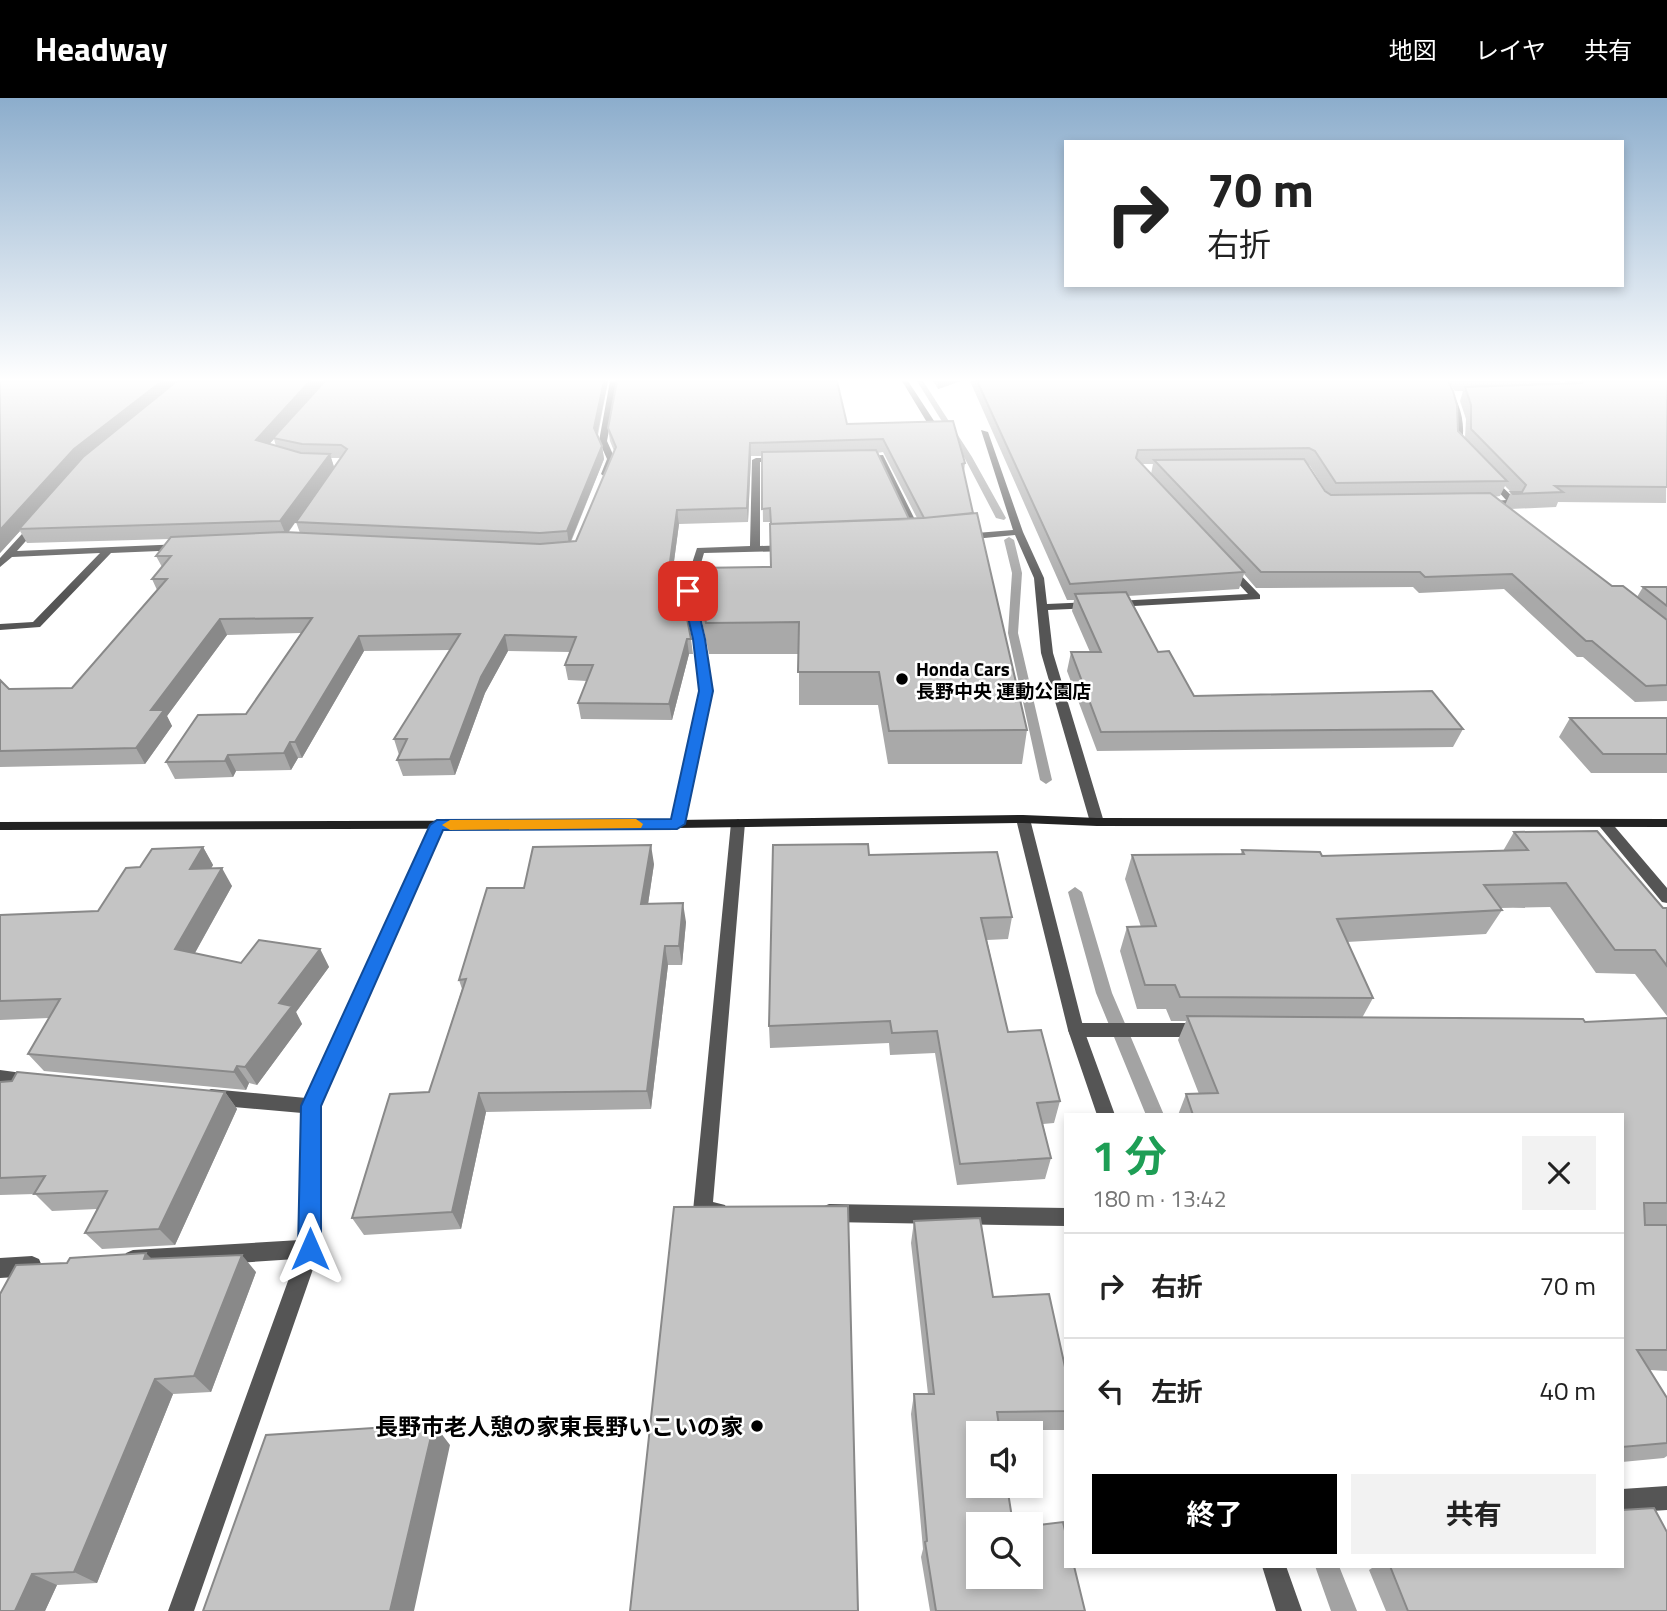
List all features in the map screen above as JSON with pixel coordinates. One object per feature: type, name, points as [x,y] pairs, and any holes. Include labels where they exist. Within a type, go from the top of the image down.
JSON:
[{"type":"street","points":[[602,482],[611,459],[608,452]]},
{"type":"street","points":[[991,452],[1018,531],[1039,578],[1048,653],[1097,821]]},
{"type":"street","points":[[852,458],[880,457],[921,542],[907,542]]},
{"type":"street","points":[[755,550],[756,460],[797,459]]},
{"type":"street","points":[[1476,504],[1513,502],[1486,473]]},
{"type":"street","points":[[1488,504],[1499,512]]},
{"type":"street","points":[[0,564],[40,518]]},
{"type":"street","points":[[948,539],[1018,531]]},
{"type":"street","points":[[9,554],[199,546]]},
{"type":"street","points":[[677,824],[706,691],[699,639],[688,591],[700,551],[796,548]]},
{"type":"street","points":[[0,627],[36,625],[108,550]]},
{"type":"street","points":[[1110,604],[1256,597],[1219,558]]},
{"type":"street","points":[[1044,607],[1097,605]]},
{"type":"street","points":[[1023,819],[1105,1113]]},
{"type":"street","points":[[0,826],[677,824],[1023,819],[1667,823]]},
{"type":"street","points":[[730,1211],[702,1211],[738,823]]},
{"type":"street","points":[[1605,824],[1667,898]]},
{"type":"street","points":[[181,1611],[310,1249],[311,1106],[437,825]]},
{"type":"street","points":[[1083,1030],[1215,1030]]},
{"type":"street","points":[[0,1077],[54,1082]]},
{"type":"street","points":[[189,1095],[311,1106]]},
{"type":"street","points":[[814,1213],[1064,1217]]},
{"type":"street","points":[[108,1261],[310,1249]]},
{"type":"street","points":[[0,1268],[54,1265]]},
{"type":"street","points":[[1624,1501],[1667,1498]]},
{"type":"street","points":[[1275,1568],[1289,1611]]},
{"type":"building","points":[[0,452],[72,452],[0,530]]},
{"type":"building","points":[[90,452],[330,454],[280,521],[19,529]]},
{"type":"building","points":[[345,452],[600,452],[567,531],[540,533],[296,522]]},
{"type":"building","points":[[614,452],[750,452],[747,508],[677,510],[667,584],[680,583],[691,639],[687,639],[669,704],[578,703],[593,665],[565,665],[576,637],[505,635],[481,677],[450,759],[397,760],[407,739],[394,739],[460,634],[359,636],[295,742],[290,742],[284,753],[228,755],[225,761],[166,762],[198,715],[246,714],[312,618],[220,619],[151,710],[164,710],[136,748],[0,751],[0,680],[9,689],[72,688],[167,579],[152,579],[171,556],[156,556],[171,537],[284,532],[540,544],[576,541]]},
{"type":"building","points":[[762,452],[877,452],[909,519],[771,524],[770,508],[762,509]]},
{"type":"building","points":[[890,452],[962,452],[973,513],[924,518]]},
{"type":"building","points":[[1009,452],[1138,452],[1136,458],[1244,572],[1070,584]]},
{"type":"building","points":[[1315,452],[1478,452],[1507,481],[1336,483]]},
{"type":"building","points":[[1493,452],[1667,452],[1667,487],[1555,486],[1563,492],[1513,494],[1511,492],[1522,492],[1526,485]]},
{"type":"building","points":[[1304,459],[1325,491],[1331,495],[1490,493],[1612,586],[1623,586],[1667,620],[1667,685],[1646,686],[1592,641],[1586,641],[1512,574],[1425,577],[1420,572],[1261,572],[1154,460]]},
{"type":"building","points":[[977,513],[1027,730],[889,731],[879,672],[798,672],[799,622],[706,623],[694,568],[771,567],[770,524],[923,518]]},
{"type":"building","points":[[1643,587],[1667,587],[1667,606]]},
{"type":"building","points":[[1126,592],[1158,652],[1169,651],[1194,696],[1432,691],[1463,729],[1101,732],[1071,652],[1101,652],[1075,594]]},
{"type":"building","points":[[1570,718],[1667,718],[1667,754],[1603,754]]},
{"type":"building","points":[[1597,831],[1663,908],[1667,908],[1667,966],[1655,950],[1615,950],[1566,883],[1484,885],[1502,910],[1337,919],[1373,998],[1180,997],[1175,985],[1145,985],[1127,927],[1156,926],[1132,855],[1244,854],[1242,850],[1320,852],[1322,856],[1528,850],[1514,832]]},
{"type":"building","points":[[868,844],[869,855],[997,852],[1012,917],[981,918],[1008,1032],[1041,1030],[1060,1101],[1037,1103],[1051,1158],[960,1164],[937,1031],[892,1033],[890,1021],[769,1026],[773,845]]},
{"type":"building","points":[[651,845],[641,904],[683,903],[679,946],[665,946],[647,1091],[479,1093],[452,1212],[352,1218],[390,1094],[429,1092],[466,979],[459,980],[487,888],[524,888],[533,847]]},
{"type":"building","points":[[203,847],[190,869],[222,868],[175,949],[241,963],[259,940],[320,949],[279,1003],[292,1006],[245,1067],[237,1066],[234,1072],[28,1054],[60,999],[0,1001],[0,915],[98,911],[126,868],[140,867],[152,849]]},
{"type":"building","points":[[1187,1016],[1583,1019],[1585,1022],[1667,1018],[1667,1203],[1644,1203],[1645,1225],[1667,1225],[1667,1350],[1637,1350],[1667,1398],[1667,1443],[1624,1447],[1624,1113],[1192,1113],[1186,1094],[1218,1093]]},
{"type":"building","points":[[17,1072],[225,1092],[159,1229],[85,1233],[107,1191],[34,1194],[45,1176],[0,1178],[0,1082],[12,1081]]},
{"type":"building","name":"長野市老人憩の家東長野いこいの家","points":[[848,1206],[858,1611],[630,1611],[674,1207]]},
{"type":"building","points":[[980,1218],[993,1297],[1049,1294],[1064,1362],[1064,1411],[997,1412],[998,1421],[966,1421],[966,1498],[1009,1498],[1011,1512],[966,1512],[966,1589],[1043,1589],[1043,1524],[1063,1522],[1064,1568],[1074,1568],[1085,1611],[936,1611],[925,1542],[914,1394],[934,1394],[914,1221]]},
{"type":"building","points":[[146,1253],[144,1259],[242,1255],[194,1376],[155,1379],[74,1572],[32,1574],[15,1611],[0,1611],[0,1294],[16,1265],[67,1263],[70,1258]]},
{"type":"building","points":[[434,1424],[390,1611],[203,1611],[266,1435]]},
{"type":"building","points":[[1654,1508],[1667,1532],[1667,1611],[1408,1611],[1391,1568],[1624,1568],[1624,1510]]},
{"type":"waterway","points":[[965,452],[1001,518]]},
{"type":"waterway","points":[[1009,540],[1017,573],[1013,633],[1046,780]]},
{"type":"waterway","points":[[1075,892],[1104,993],[1154,1113]]},
{"type":"waterway","points":[[1328,1568],[1344,1611]]},
{"type":"slow traffic","points":[[450,825],[636,824]]},
{"type":"place","name":"Honda Cars 長野中央 運動公園店","points":[[902,679]]},
{"type":"place","name":"長野市老人憩の家東長野いこいの家","points":[[757,1426]]},
{"type":"route","points":[[310,1249],[311,1106],[437,825],[677,824],[706,691],[699,639],[688,591]]}]
